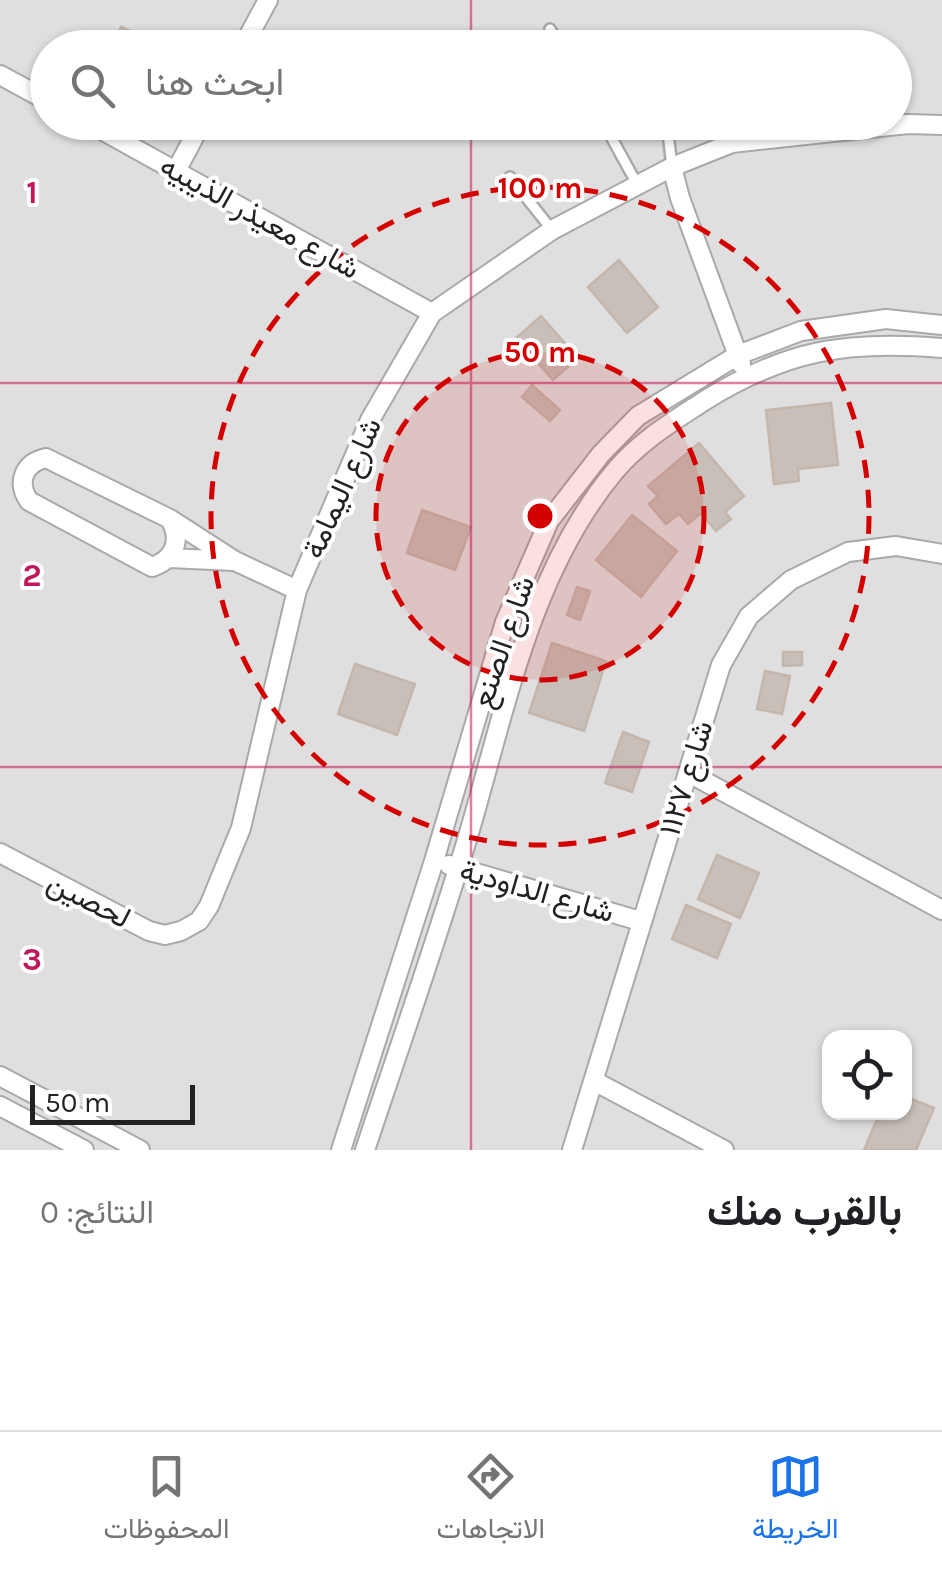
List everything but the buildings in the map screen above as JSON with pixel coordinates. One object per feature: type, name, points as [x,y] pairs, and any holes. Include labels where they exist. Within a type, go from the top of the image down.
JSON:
[{"type":"street","points":[[252,30],[268,0]]},
{"type":"street","points":[[0,75],[30,91]]},
{"type":"street","name":"شارع اليمامة","points":[[912,124],[942,125]]},
{"type":"street","name":"شارع معيذر الذيبيه","points":[[120,140],[432,313]]},
{"type":"street","points":[[176,171],[192,140]]},
{"type":"street","name":"شارع اليمامة","points":[[182,931],[198,921],[209,906],[241,828],[297,590],[370,420],[432,313],[552,230],[672,167],[732,142],[752,140]]},
{"type":"street","points":[[672,167],[745,376]]},
{"type":"street","name":"شارع الصنع","points":[[341,1150],[506,622],[548,521],[601,454],[638,416],[738,354],[800,331],[886,319],[942,325]]},
{"type":"street","name":"شارع الصنع","points":[[365,1150],[458,868],[530,628],[572,532],[616,470],[652,435],[745,376],[800,355],[884,343],[942,348]]},
{"type":"street","points":[[235,562],[169,558],[152,567],[29,501],[22,488],[24,474],[32,462],[46,458],[170,520],[235,562],[297,590]]},
{"type":"street","points":[[169,558],[176,542],[170,520]]},
{"type":"street","name":"شارع ١١٢٧","points":[[572,1150],[721,665],[749,616],[791,580],[848,552],[896,546],[942,554]]},
{"type":"street","points":[[689,772],[942,910]]},
{"type":"street","name":"لحصين","points":[[0,853],[149,931],[165,935],[182,931]]},
{"type":"street","name":"شارع الداودية","points":[[434,861],[640,922]]},
{"type":"street","points":[[0,1076],[140,1150]]},
{"type":"street","points":[[594,1080],[724,1150]]},
{"type":"street","points":[[0,1106],[84,1150]]},
{"type":"lane","points":[[613,140],[638,186]]},
{"type":"lane","points":[[669,140],[672,167]]},
{"type":"lane","points":[[510,176],[552,230]]},
{"type":"shaded area","points":[[0,0],[942,0],[942,1150],[0,1150]]}]
